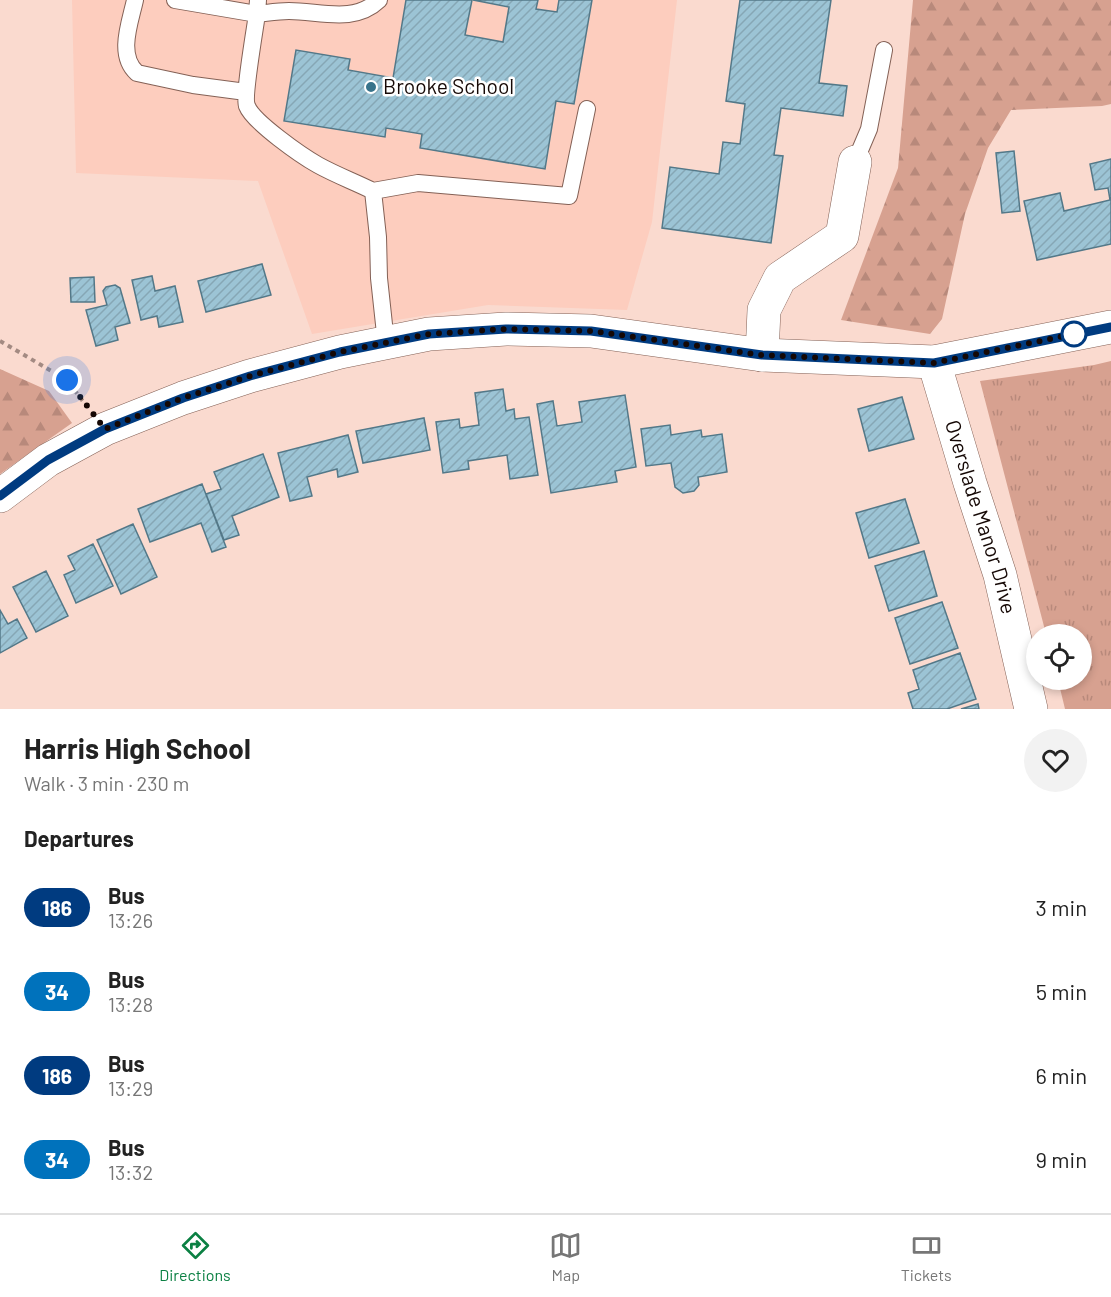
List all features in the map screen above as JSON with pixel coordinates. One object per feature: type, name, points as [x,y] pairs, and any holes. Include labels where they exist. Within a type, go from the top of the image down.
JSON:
[{"type":"street","points":[[762,355],[764,310],[780,278],[842,236],[855,162]]},
{"type":"street","points":[[0,496],[48,460],[105,429],[183,398],[250,376],[340,352],[429,334],[506,329],[591,331],[762,355],[934,363],[1111,327]]},
{"type":"street","name":"Overslade Manor Drive","points":[[934,363],[1000,575],[1031,709]]},
{"type":"lane","points":[[135,0],[126,47],[127,60],[136,73],[193,85],[246,92]]},
{"type":"lane","points":[[175,0],[351,15],[379,0]]},
{"type":"lane","points":[[257,7],[246,106],[257,120],[318,165],[373,191],[418,183],[569,196],[587,109]]},
{"type":"lane","points":[[855,162],[869,129],[884,50]]},
{"type":"lane","points":[[373,191],[386,343]]},
{"type":"path","points":[[0,341],[67,380],[105,429]]},
{"type":"shaded area","name":"Brooke School","points":[[72,0],[677,0],[652,222],[627,310],[488,305],[312,334],[258,181],[76,173]]},
{"type":"green space","points":[[913,0],[1111,0],[1111,104],[1011,110],[988,148],[965,214],[942,319],[930,334],[841,320],[898,168]]},
{"type":"green space","points":[[1111,361],[1111,709],[1065,709],[1060,690],[1092,690],[1092,624],[1043,624],[980,381]]},
{"type":"green space","points":[[0,369],[49,391],[72,423],[0,474]]},
{"type":"building","points":[[406,0],[472,0],[465,35],[503,42],[509,7],[473,0],[538,0],[536,9],[557,12],[559,0],[592,0],[574,104],[556,101],[545,169],[420,148],[422,134],[386,128],[385,137],[284,121],[296,50],[350,59],[348,70],[393,78]]},
{"type":"building","points":[[740,0],[831,0],[819,83],[847,86],[843,116],[781,108],[774,155],[783,156],[771,243],[662,228],[670,167],[719,174],[723,142],[740,144],[745,104],[726,101]]},
{"type":"building","points":[[1014,151],[1020,211],[1002,213],[996,153]]},
{"type":"building","points":[[1111,159],[1111,244],[1037,260],[1024,201],[1060,193],[1064,211],[1110,200],[1108,188],[1095,190],[1090,164]]},
{"type":"building","points":[[262,264],[271,295],[206,312],[198,281]]},
{"type":"building","points":[[152,276],[155,291],[175,286],[183,322],[159,327],[157,316],[141,320],[132,280]]},
{"type":"building","points":[[94,277],[95,302],[71,302],[70,278]]},
{"type":"building","points":[[115,285],[120,288],[130,323],[115,327],[118,340],[96,346],[86,310],[107,305],[103,291],[106,287]]},
{"type":"building","points":[[503,389],[506,411],[514,409],[515,419],[529,417],[538,475],[510,479],[507,455],[468,461],[469,469],[443,473],[436,422],[459,419],[460,428],[479,425],[475,393]]},
{"type":"building","points":[[625,395],[636,467],[615,471],[617,482],[551,493],[537,404],[553,401],[557,426],[582,422],[579,402]]},
{"type":"building","points":[[902,397],[914,439],[869,451],[858,409]]},
{"type":"building","points":[[424,418],[430,450],[363,463],[356,431]]},
{"type":"building","points":[[670,425],[671,435],[701,430],[702,437],[722,434],[727,472],[698,477],[699,485],[694,491],[683,493],[675,487],[671,463],[646,466],[641,429]]},
{"type":"building","points":[[348,435],[358,472],[338,477],[337,469],[307,477],[312,496],[290,501],[278,453]]},
{"type":"building","points":[[263,454],[279,497],[232,516],[239,535],[224,540],[206,494],[221,489],[214,472]]},
{"type":"building","points":[[202,484],[226,547],[212,552],[201,523],[150,542],[138,509]]},
{"type":"building","points":[[905,499],[919,543],[869,558],[856,513]]},
{"type":"building","points":[[133,524],[157,577],[121,594],[97,540]]},
{"type":"building","points":[[93,544],[113,586],[76,603],[64,575],[75,570],[68,556]]},
{"type":"building","points":[[924,551],[937,596],[889,611],[875,566]]},
{"type":"building","points":[[46,571],[68,616],[36,632],[13,587]]},
{"type":"building","points":[[942,602],[958,648],[910,664],[895,618]]},
{"type":"building","points":[[0,610],[8,624],[17,619],[27,638],[0,653]]},
{"type":"building","points":[[960,653],[976,699],[947,709],[913,709],[908,693],[919,689],[913,670]]},
{"type":"building","points":[[978,704],[979,709],[961,709]]},
{"type":"bus line","name":"186","points":[[0,496],[48,460],[105,429],[183,398],[250,376],[340,352],[429,334],[506,329],[591,331],[762,355],[934,363],[1111,327]]},
{"type":"place","name":"Brooke School","points":[[371,87]]},
{"type":"route","points":[[67,380],[105,429],[183,398],[250,376],[340,352],[429,334],[506,329],[591,331],[762,355],[934,363],[1074,334]]}]
